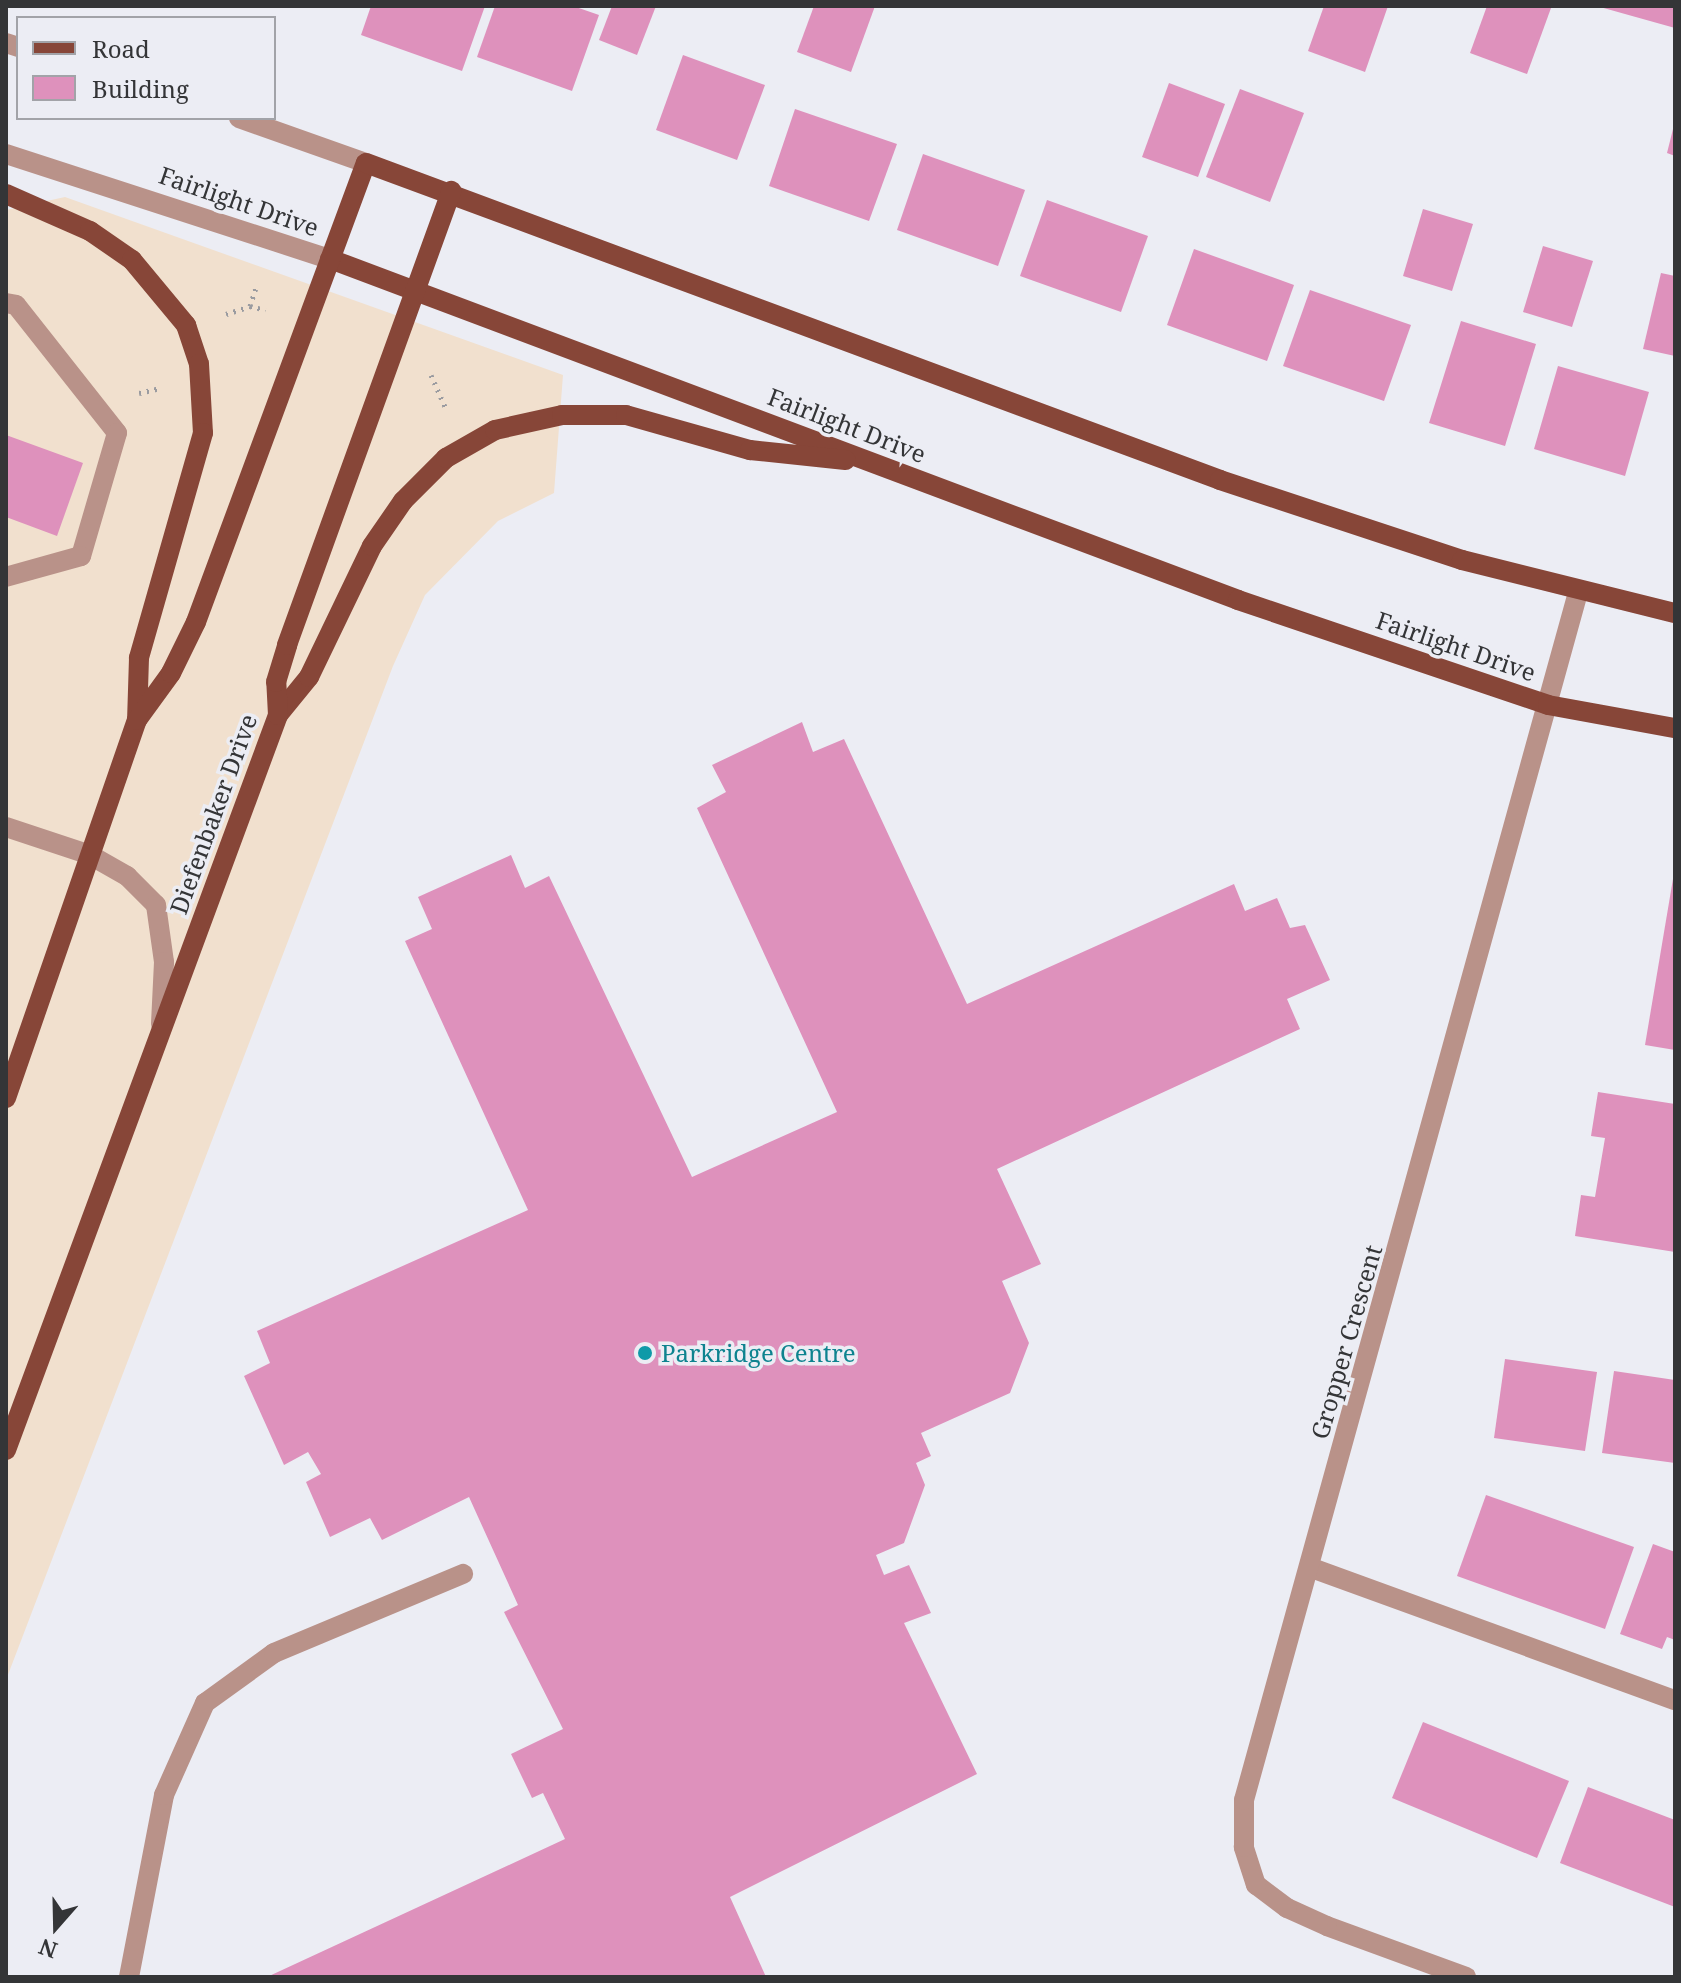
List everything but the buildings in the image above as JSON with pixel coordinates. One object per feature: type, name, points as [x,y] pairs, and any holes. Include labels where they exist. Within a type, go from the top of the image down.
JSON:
[{"type":"main road","points":[[6,1098],[137,720],[171,673],[196,622],[366,163],[451,191],[1220,480],[1462,560],[1578,592],[1675,613]]},
{"type":"main road","name":"Diefenbaker Drive","points":[[6,1450],[278,715],[276,682],[287,645],[451,191]]},
{"type":"main road","points":[[6,194],[90,231],[132,260],[186,325],[199,364],[203,433],[139,658],[137,720]]},
{"type":"main road","name":"Fairlight Drive","points":[[330,259],[415,288],[1238,600],[1548,705],[1675,728]]},
{"type":"main road","points":[[278,715],[309,677],[366,557],[403,501],[446,458],[495,430],[562,415],[626,415],[750,450],[872,463]]},
{"type":"street","points":[[245,120],[366,163]]},
{"type":"street","name":"Fairlight Drive","points":[[6,154],[330,259]]},
{"type":"street","points":[[6,303],[16,305],[117,433],[81,556],[6,577]]},
{"type":"street","name":"Gropper Crescent","points":[[1466,1977],[1327,1926],[1287,1908],[1256,1885],[1244,1847],[1244,1800],[1578,592]]},
{"type":"street","points":[[6,827],[90,855],[127,876],[156,905],[164,962],[161,1031]]},
{"type":"street","points":[[1309,1567],[1675,1700]]},
{"type":"street","points":[[129,1977],[164,1795],[205,1703],[274,1653],[463,1574]]},
{"type":"path","points":[[250,306],[256,287]]},
{"type":"path","points":[[215,318],[250,306],[271,311]]},
{"type":"path","points":[[429,371],[445,407]]},
{"type":"shaded area","points":[[65,197],[563,375],[554,493],[498,521],[425,595],[393,666],[6,1680],[6,210]]},
{"type":"place","name":"Parkridge Centre","points":[[645,1353]]}]
